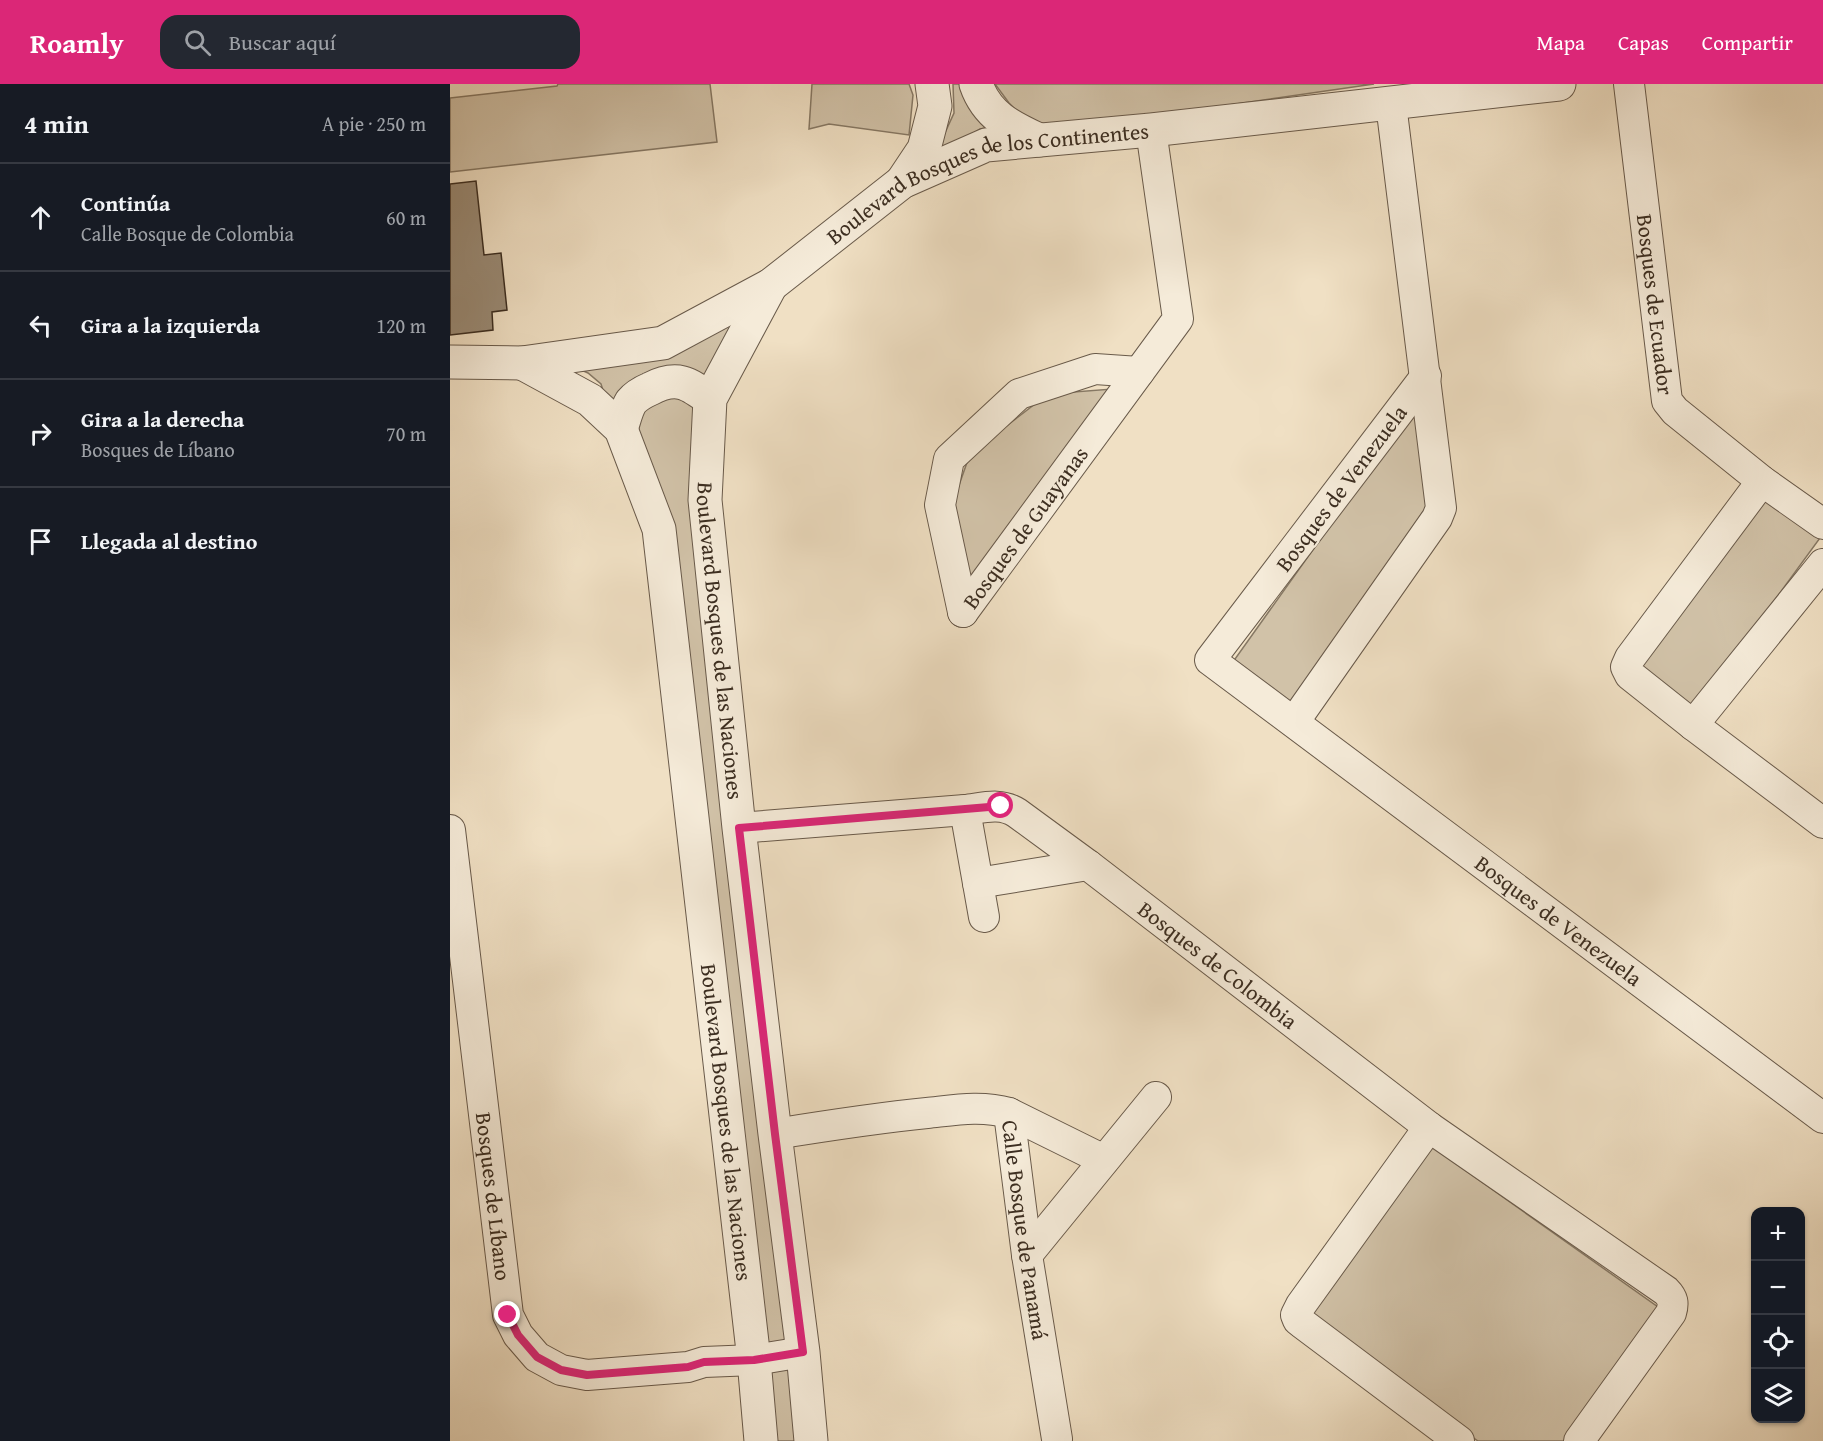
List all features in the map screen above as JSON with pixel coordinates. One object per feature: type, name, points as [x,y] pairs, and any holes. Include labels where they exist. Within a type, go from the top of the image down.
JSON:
[{"type":"street","points":[[902,182],[924,149],[935,106],[932,84]]},
{"type":"street","points":[[976,84],[990,110],[1010,126],[1039,140]]},
{"type":"street","name":"Boulevard Bosques de los Continentes","points":[[450,362],[522,363],[663,343],[771,285],[902,182],[986,145],[1151,130],[1559,84]]},
{"type":"street","name":"Bosques de Ecuador","points":[[1629,84],[1667,401],[1675,411],[1762,481],[1823,524]]},
{"type":"street","name":"Bosques de Venezuela","points":[[1294,722],[1439,513],[1441,502],[1391,104]]},
{"type":"street","name":"Bosques de Guayanas","points":[[1139,372],[1095,369],[1019,394],[949,459],[940,505],[963,612],[1178,319],[1151,130]]},
{"type":"street","name":"Boulevard Bosques de las Naciones","points":[[771,285],[710,399],[705,500],[739,828],[803,1352],[811,1441]]},
{"type":"street","name":"Boulevard Bosques de las Naciones","points":[[522,363],[591,400],[621,429],[659,529],[754,1360],[761,1441]]},
{"type":"street","name":"Bosques de Venezuela","points":[[1426,376],[1210,660],[1823,1118]]},
{"type":"street","points":[[621,429],[630,403],[639,394],[668,381],[681,381],[710,399]]},
{"type":"street","points":[[1762,481],[1628,662],[1626,668],[1630,675],[1693,725],[1823,823]]},
{"type":"street","points":[[1693,725],[1823,564]]},
{"type":"street","name":"Bosques de Colombia","points":[[965,810],[996,806],[1017,813],[1429,1127],[1671,1296],[1674,1304],[1671,1313],[1579,1441]]},
{"type":"street","points":[[739,828],[965,810],[984,916]]},
{"type":"street","name":"Bosques de Líbano","points":[[450,830],[508,1315],[518,1335],[537,1357],[561,1370],[587,1375],[688,1367],[704,1362],[754,1360],[803,1352]]},
{"type":"street","points":[[978,883],[1088,865]]},
{"type":"street","points":[[1027,1256],[1156,1097]]},
{"type":"street","name":"Calle Bosque de Panamá","points":[[775,1134],[976,1107],[1009,1113],[1027,1256],[1057,1440]]},
{"type":"street","points":[[1009,1113],[1104,1160]]},
{"type":"street","points":[[1429,1127],[1296,1315],[1303,1324],[1460,1441]]},
{"type":"shaded area","points":[[558,84],[710,84],[717,142],[450,172],[450,98],[557,86]]},
{"type":"shaded area","points":[[812,84],[909,84],[913,95],[909,135],[829,124],[809,129]]},
{"type":"shaded area","points":[[953,84],[966,84],[991,127],[980,129],[960,142],[930,153],[943,137],[954,113]]},
{"type":"shaded area","points":[[995,84],[1374,84],[1057,130],[1024,118]]},
{"type":"shaded area","points":[[758,282],[708,386],[608,407],[601,384],[588,373],[562,361],[701,313]]},
{"type":"shaded area","points":[[1112,389],[969,586],[951,508],[970,454],[1048,394]]},
{"type":"shaded area","points":[[670,392],[695,405],[805,1441],[767,1441],[634,413]]},
{"type":"shaded area","points":[[1417,404],[1431,500],[1290,710],[1230,666]]},
{"type":"shaded area","points":[[1767,496],[1820,538],[1700,702],[1679,707],[1636,673]]},
{"type":"shaded area","points":[[1421,1139],[1658,1307],[1567,1441],[1478,1441],[1298,1314]]},
{"type":"building","points":[[476,181],[484,255],[501,253],[507,310],[492,312],[493,330],[450,335],[450,184]]},
{"type":"route","points":[[508,1315],[518,1335],[537,1357],[561,1370],[587,1375],[688,1367],[704,1362],[754,1360],[803,1352],[739,828],[1001,806]]}]
